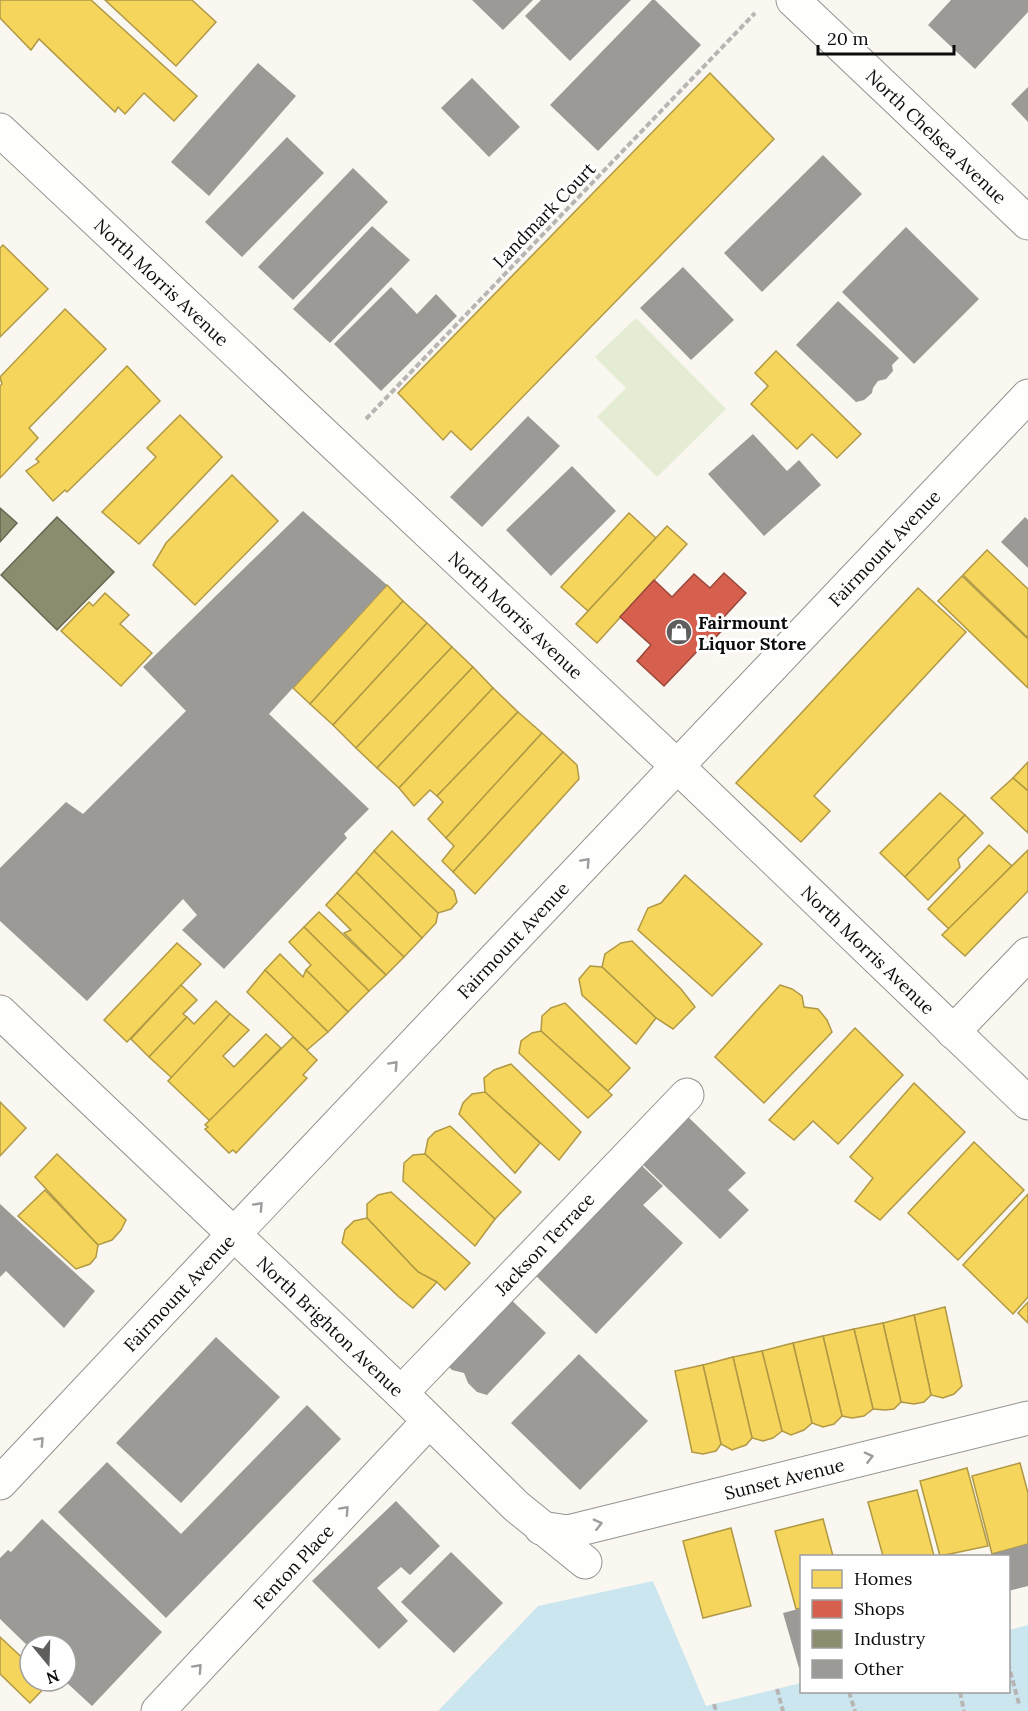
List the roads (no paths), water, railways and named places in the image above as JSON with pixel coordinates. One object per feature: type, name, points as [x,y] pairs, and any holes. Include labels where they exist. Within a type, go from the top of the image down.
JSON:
[{"type":"street","name":"North Chelsea Avenue","points":[[793,0],[1028,223]]},
{"type":"street","name":"North Morris Avenue","points":[[0,130],[677,766],[1028,1104]]},
{"type":"street","name":"Fairmount Avenue","points":[[0,1483],[1028,396]]},
{"type":"street","points":[[953,1032],[1028,954]]},
{"type":"street","name":"North Brighton Avenue","points":[[0,1012],[516,1506],[585,1562]]},
{"type":"street","name":"Jackson Terrace","points":[[400,1393],[687,1095]]},
{"type":"street","name":"Sunset Avenue","points":[[541,1528],[568,1532],[1028,1418]]},
{"type":"street","name":"Fenton Place","points":[[158,1711],[429,1421]]},
{"type":"water","points":[[653,1581],[706,1706],[800,1683],[800,1693],[1010,1693],[1010,1630],[1028,1625],[1028,1711],[438,1711],[538,1606]]},
{"type":"place","name":"Fairmount Liquor Store","points":[[679,632]]}]
